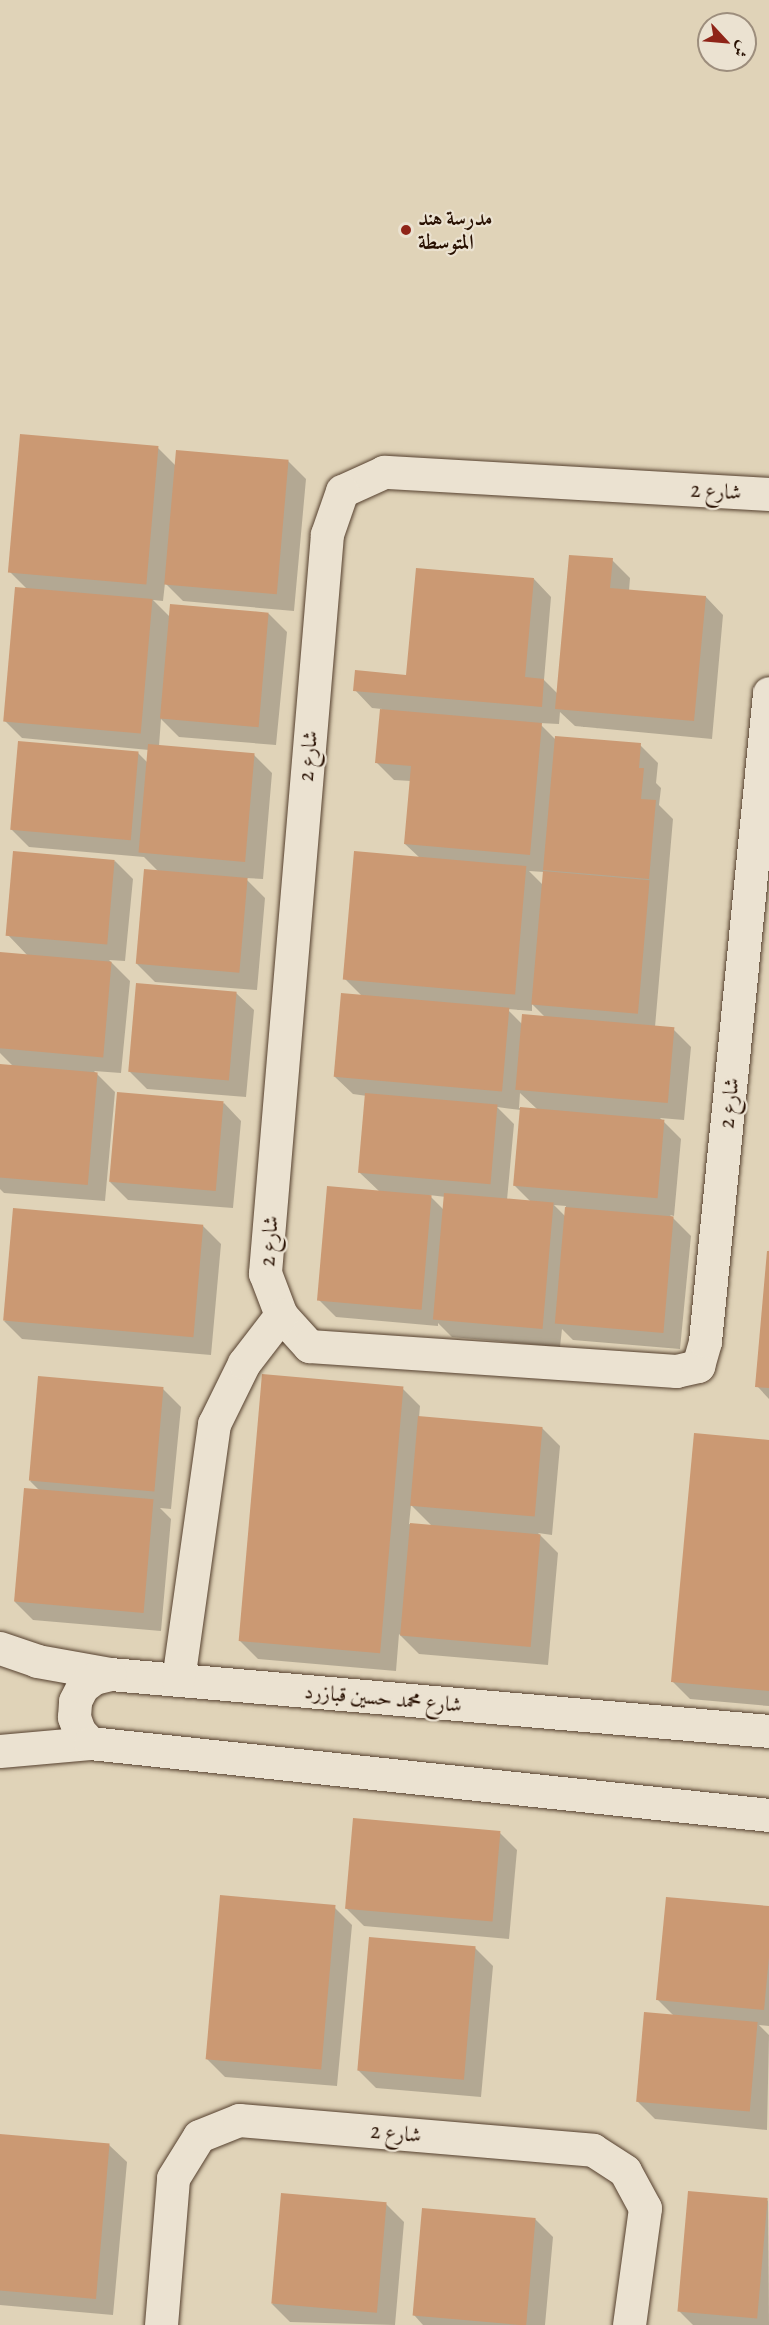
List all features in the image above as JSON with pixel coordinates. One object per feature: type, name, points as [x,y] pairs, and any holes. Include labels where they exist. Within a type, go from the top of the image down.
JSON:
[{"type":"street","name":"شارع 2","points":[[769,494],[384,472],[342,491],[327,534],[265,1273],[281,1315],[309,1346],[676,1371],[698,1366],[705,1341],[769,693]]},
{"type":"street","points":[[178,1680],[214,1424],[244,1363],[281,1315]]},
{"type":"street","name":"شارع محمد حسين قبازرد","points":[[0,1648],[37,1661],[110,1674],[769,1731]]},
{"type":"street","points":[[90,1743],[80,1731],[74,1717],[75,1701],[82,1687],[94,1678],[110,1674]]},
{"type":"street","points":[[0,1751],[90,1743],[769,1815]]},
{"type":"street","name":"شارع 2","points":[[161,2325],[173,2178],[199,2136],[239,2120],[593,2150],[625,2171],[645,2208],[628,2325]]},
{"type":"building","points":[[20,434],[158,446],[146,585],[8,572]]},
{"type":"building","points":[[176,450],[289,460],[277,594],[164,584]]},
{"type":"building","points":[[569,555],[613,558],[610,588],[706,596],[694,721],[555,709]]},
{"type":"building","points":[[416,568],[534,578],[525,677],[544,679],[542,707],[353,691],[355,670],[406,675]]},
{"type":"building","points":[[15,587],[152,599],[141,734],[3,721]]},
{"type":"building","points":[[170,604],[269,613],[259,727],[160,719]]},
{"type":"building","points":[[380,709],[542,723],[530,855],[404,844],[411,766],[375,763]]},
{"type":"building","points":[[555,736],[641,743],[639,768],[644,768],[641,799],[656,800],[649,879],[543,870]]},
{"type":"building","points":[[18,741],[139,752],[131,840],[10,830]]},
{"type":"building","points":[[148,744],[255,753],[245,862],[139,853]]},
{"type":"building","points":[[13,851],[115,860],[107,945],[6,936]]},
{"type":"building","points":[[354,851],[526,866],[515,995],[343,980]]},
{"type":"building","points":[[144,869],[248,878],[239,973],[136,964]]},
{"type":"building","points":[[543,871],[650,880],[638,1014],[531,1004]]},
{"type":"building","points":[[0,952],[112,962],[103,1057],[0,1048]]},
{"type":"building","points":[[136,983],[237,992],[229,1080],[128,1072]]},
{"type":"building","points":[[341,993],[509,1008],[502,1091],[334,1077]]},
{"type":"building","points":[[522,1014],[674,1027],[668,1103],[515,1090]]},
{"type":"building","points":[[0,1064],[98,1073],[88,1185],[0,1177]]},
{"type":"building","points":[[117,1092],[224,1101],[216,1191],[109,1182]]},
{"type":"building","points":[[365,1093],[497,1105],[491,1184],[358,1173]]},
{"type":"building","points":[[520,1107],[664,1120],[658,1198],[513,1186]]},
{"type":"building","points":[[327,1186],[432,1195],[422,1310],[317,1301]]},
{"type":"building","points":[[444,1193],[554,1203],[543,1329],[433,1320]]},
{"type":"building","points":[[565,1207],[674,1216],[663,1333],[555,1324]]},
{"type":"building","points":[[13,1208],[203,1225],[193,1337],[3,1321]]},
{"type":"building","points":[[767,1251],[769,1251],[769,1388],[755,1387]]},
{"type":"building","points":[[262,1374],[403,1386],[380,1653],[239,1641]]},
{"type":"building","points":[[38,1376],[164,1387],[154,1492],[29,1481]]},
{"type":"building","points":[[418,1416],[543,1427],[535,1517],[410,1506]]},
{"type":"building","points":[[694,1433],[769,1440],[769,1691],[671,1682]]},
{"type":"building","points":[[24,1488],[154,1499],[144,1613],[14,1602]]},
{"type":"building","points":[[410,1523],[541,1534],[531,1647],[400,1636]]},
{"type":"building","points":[[353,1818],[500,1831],[493,1922],[345,1909]]},
{"type":"building","points":[[220,1895],[336,1905],[321,2069],[206,2059]]},
{"type":"building","points":[[666,1897],[769,1906],[769,1957],[764,2010],[656,2000]]},
{"type":"building","points":[[369,1937],[476,1946],[464,2080],[357,2070]]},
{"type":"building","points":[[644,2012],[758,2022],[750,2112],[636,2102]]},
{"type":"building","points":[[0,2134],[110,2144],[96,2299],[0,2291]]},
{"type":"building","points":[[688,2191],[768,2198],[757,2319],[677,2312]]},
{"type":"building","points":[[281,2193],[387,2202],[377,2313],[271,2304]]},
{"type":"building","points":[[422,2208],[536,2218],[526,2325],[413,2316]]},
{"type":"place","name":"مدرسة هند المتوسطة","points":[[406,230]]}]
